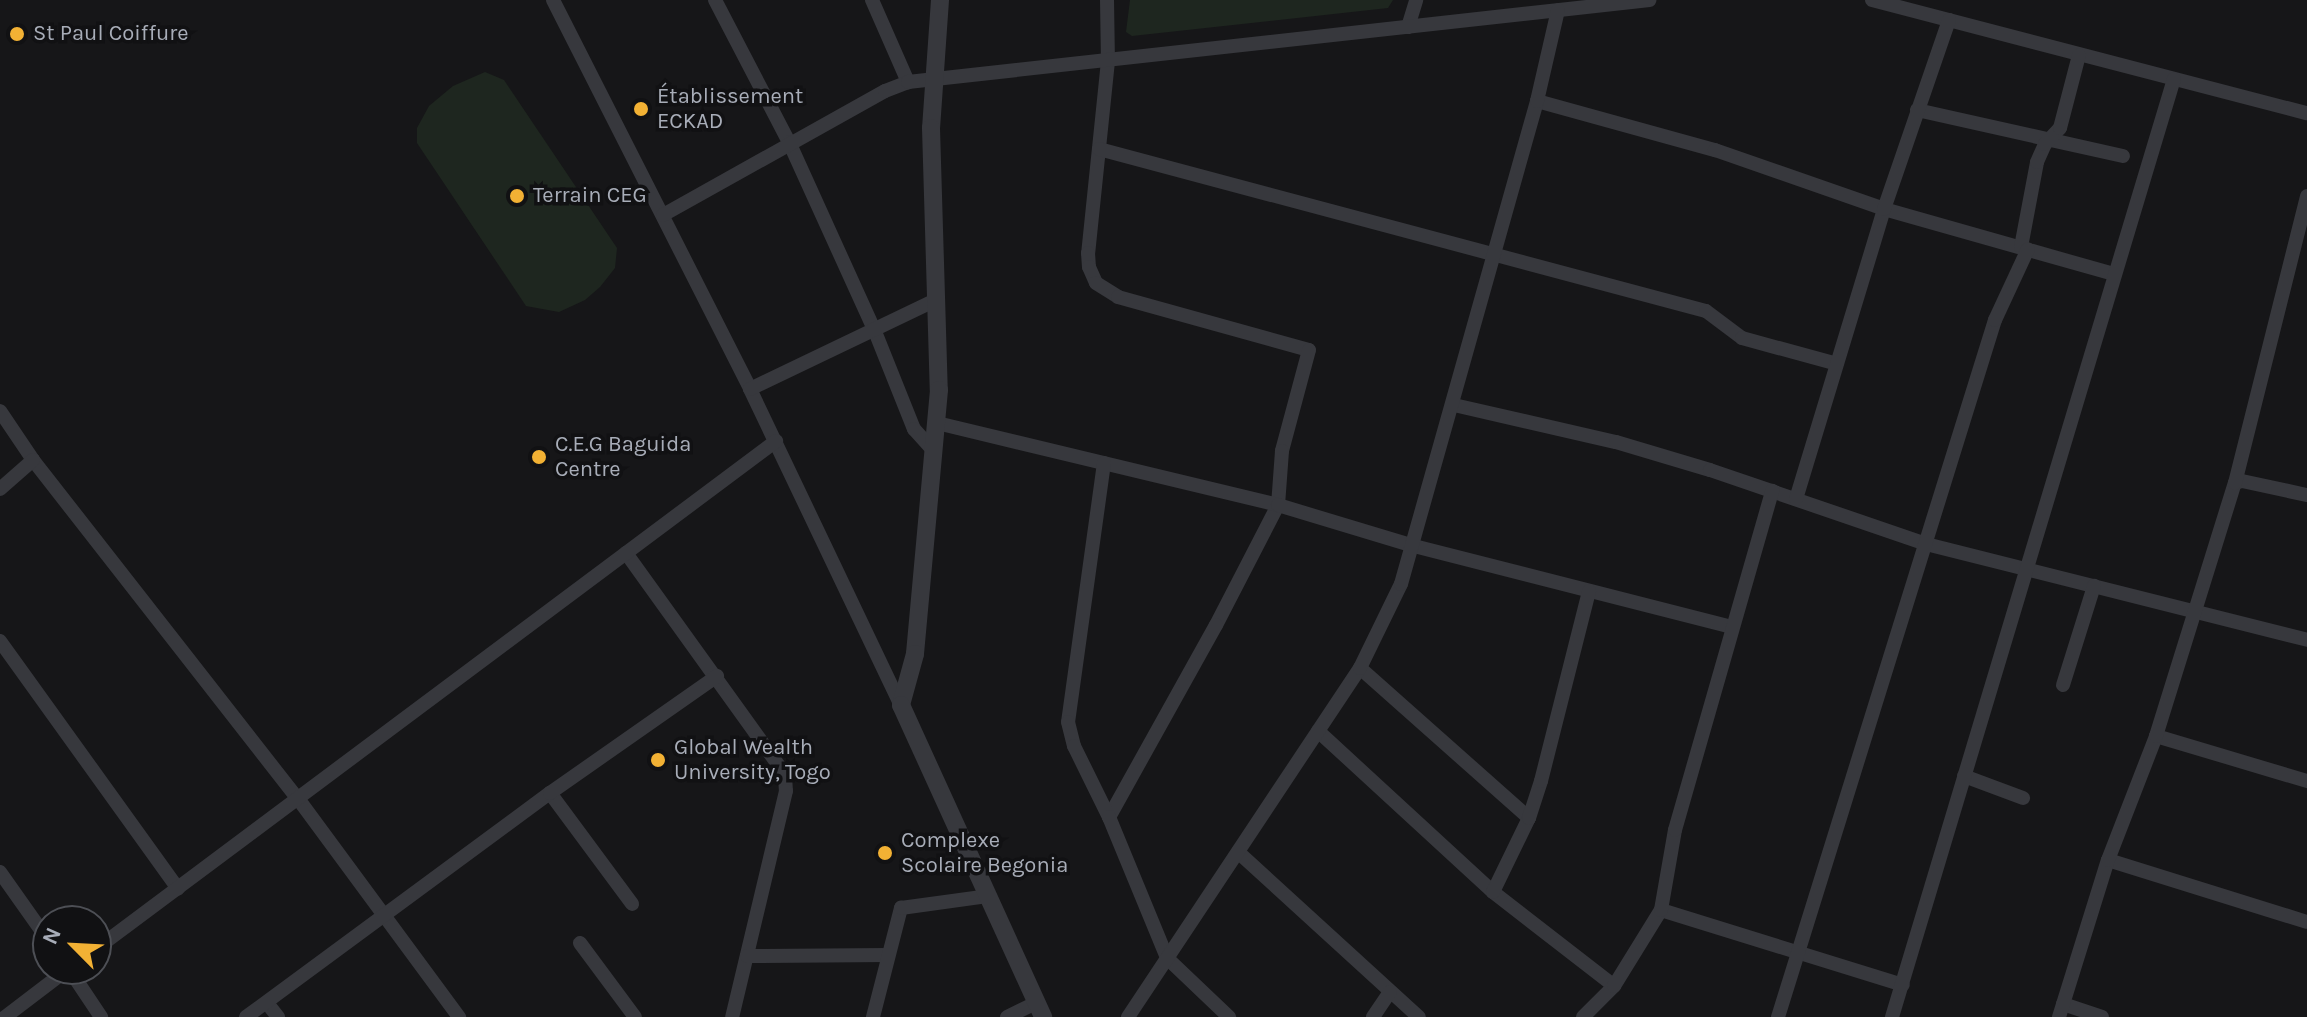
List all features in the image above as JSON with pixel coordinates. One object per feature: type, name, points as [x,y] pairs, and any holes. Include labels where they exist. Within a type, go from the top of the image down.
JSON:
[{"type":"street","points":[[553,0],[776,441],[989,896],[1039,1010],[1007,1017]]},
{"type":"street","points":[[715,0],[789,142],[874,329],[914,429],[934,451]]},
{"type":"street","points":[[872,0],[908,82]]},
{"type":"street","points":[[901,705],[915,654],[937,423],[938,299],[931,81],[940,0]]},
{"type":"street","points":[[1107,0],[1108,61],[1088,253],[1089,267],[1096,283],[1118,297],[1309,350],[1282,451],[1278,505],[1216,625],[1109,817]]},
{"type":"street","points":[[1408,27],[1416,0]]},
{"type":"street","points":[[663,215],[789,142],[908,82],[1642,0]]},
{"type":"street","points":[[1872,0],[2307,113]]},
{"type":"street","points":[[1128,1017],[1360,668],[1385,620],[1414,546],[1454,405],[1537,101],[1558,10]]},
{"type":"street","points":[[1796,499],[1884,209],[1949,20]]},
{"type":"street","points":[[1778,1017],[1995,320],[2024,248],[2037,162],[2060,128],[2079,55]]},
{"type":"street","points":[[1892,1017],[2174,79]]},
{"type":"street","points":[[1537,101],[1715,150],[1884,209],[2113,274]]},
{"type":"street","points":[[1917,110],[2123,156]]},
{"type":"street","points":[[1099,149],[1706,311],[1742,338],[1837,364]]},
{"type":"street","points":[[2102,1017],[2061,1011],[2108,860],[2156,736],[2235,483],[2306,200]]},
{"type":"street","points":[[750,389],[938,299]]},
{"type":"street","points":[[1454,405],[1616,442],[1926,544],[2307,640]]},
{"type":"street","points":[[0,411],[33,460],[299,800],[459,1017]]},
{"type":"street","points":[[937,423],[1278,505],[1414,546],[1731,627]]},
{"type":"street","points":[[112,937],[776,441]]},
{"type":"street","points":[[0,489],[33,460]]},
{"type":"street","points":[[1104,463],[1068,722],[1074,746],[1109,817],[1167,958],[1229,1017]]},
{"type":"street","points":[[2235,483],[2242,481],[2307,495]]},
{"type":"street","points":[[1583,1017],[1614,986],[1661,910],[1675,830],[1772,491]]},
{"type":"street","points":[[626,553],[778,760],[786,782],[732,1017]]},
{"type":"street","points":[[2063,685],[2094,586]]},
{"type":"street","points":[[1493,892],[1529,818],[1589,591]]},
{"type":"street","points":[[0,641],[178,889]]},
{"type":"street","points":[[1360,668],[1529,818]]},
{"type":"street","points":[[246,1017],[550,793],[717,676]]},
{"type":"street","points":[[1318,731],[1493,892],[1614,986]]},
{"type":"street","points":[[2156,736],[2307,781]]},
{"type":"street","points":[[1964,776],[2023,798]]},
{"type":"street","points":[[550,793],[632,904]]},
{"type":"street","points":[[1238,852],[1419,1017]]},
{"type":"street","points":[[2108,860],[2307,922]]},
{"type":"street","points":[[0,872],[32,917]]},
{"type":"street","points":[[873,1017],[901,908],[989,896]]},
{"type":"street","points":[[1661,910],[1903,985]]},
{"type":"street","points":[[580,943],[635,1017]]},
{"type":"street","points":[[747,956],[888,955]]},
{"type":"street","points":[[5,1017],[47,985]]},
{"type":"street","points":[[79,985],[101,1017]]},
{"type":"street","points":[[1373,1017],[1390,992]]},
{"type":"street","points":[[267,1003],[278,1017]]},
{"type":"shaded area","points":[[1130,0],[1393,0],[1388,8],[1132,36],[1126,32]]},
{"type":"shaded area","name":"Terrain CEG","points":[[485,72],[504,80],[617,248],[615,268],[600,287],[585,300],[559,312],[526,306],[417,143],[417,128],[429,106],[453,86]]},
{"type":"place","name":"St Paul Coiffure","points":[[17,34]]},
{"type":"place","name":"Établissement ECKAD","points":[[641,109]]},
{"type":"place","name":"Terrain CEG","points":[[517,196]]},
{"type":"place","name":"C.E.G Baguida Centre","points":[[539,457]]},
{"type":"place","name":"Global Wealth University, Togo","points":[[658,760]]},
{"type":"place","name":"Complexe Scolaire Begonia","points":[[885,853]]}]
